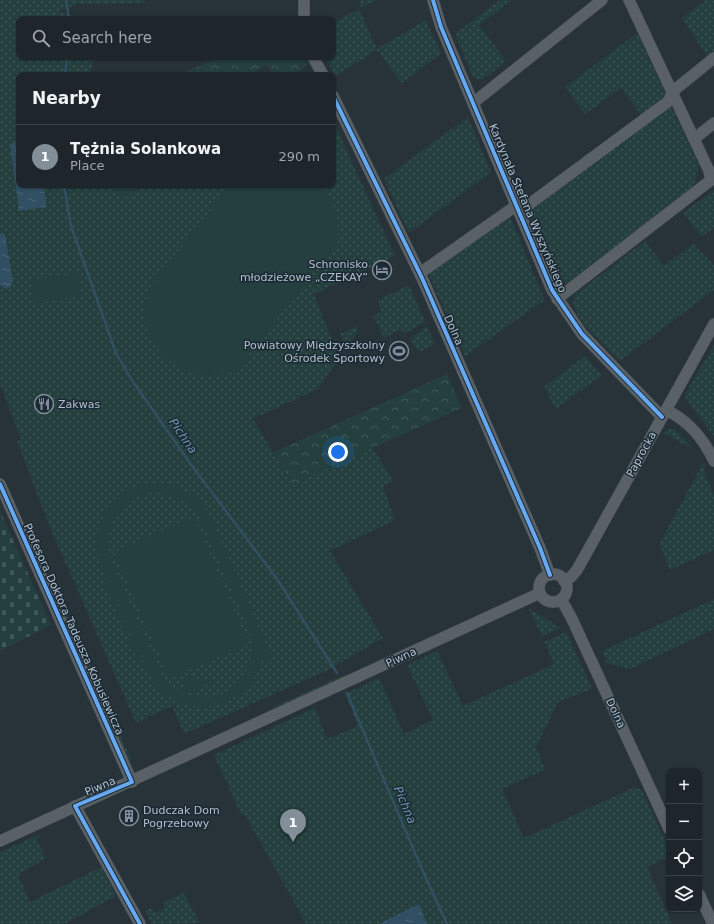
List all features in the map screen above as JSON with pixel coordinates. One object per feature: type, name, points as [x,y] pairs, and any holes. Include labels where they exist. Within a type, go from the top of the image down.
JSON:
[{"type":"street","points":[[304,0],[304,16]]},
{"type":"street","name":"Kardynała Stefana Wyszyńskiego","points":[[433,0],[441,27],[518,208],[538,260],[557,299],[582,334],[664,413],[683,419],[694,430],[706,445],[714,461]]},
{"type":"street","points":[[473,103],[602,0]]},
{"type":"street","points":[[557,299],[711,180],[709,171],[694,138],[629,0]]},
{"type":"street","name":"Kardynała Stefana Wyszyńskiego","points":[[518,208],[669,101],[672,92],[714,58]]},
{"type":"street","points":[[316,60],[322,72]]},
{"type":"street","name":"Dolna","points":[[336,102],[420,273],[540,548],[550,575]]},
{"type":"street","points":[[694,138],[714,123]]},
{"type":"street","points":[[420,273],[518,208]]},
{"type":"street","name":"Paprocka","points":[[564,581],[571,577],[577,570],[714,324]]},
{"type":"street","name":"Profesora Doktora Tadeusza Kobusiewicza","points":[[0,484],[132,782]]},
{"type":"street","points":[[550,575],[558,576],[564,581],[566,591],[561,599],[549,601],[540,593],[540,584],[545,577],[550,575]]},
{"type":"street","name":"Piwna","points":[[0,841],[75,806],[132,782],[540,593]]},
{"type":"street","name":"Dolna","points":[[561,599],[572,619],[666,823]]},
{"type":"street","points":[[75,806],[140,924]]},
{"type":"street","points":[[702,900],[713,924]]},
{"type":"green space","points":[[0,0],[144,0],[146,3],[78,4],[58,11],[72,16],[16,16],[16,60],[93,60],[91,72],[16,72],[16,188],[115,188],[122,200],[139,188],[336,188],[336,128],[395,256],[314,294],[339,358],[318,389],[253,419],[292,484],[373,448],[393,481],[383,486],[395,520],[330,551],[383,638],[326,671],[184,734],[172,706],[136,723],[49,525],[17,441],[21,439],[0,384]]},
{"type":"green space","points":[[361,0],[376,0],[359,9]]},
{"type":"green space","points":[[500,0],[512,0],[479,25],[506,61],[482,80],[473,77],[455,34]]},
{"type":"green space","points":[[706,0],[714,0],[714,54],[708,58],[682,18]]},
{"type":"green space","points":[[359,9],[377,49],[426,20],[441,53],[402,83],[377,50],[336,75],[336,72],[333,72],[327,60],[336,60],[336,21]]},
{"type":"green space","points":[[637,33],[667,97],[642,116],[621,88],[585,114],[565,87]]},
{"type":"green space","points":[[214,60],[304,60],[307,65],[298,72],[272,72],[267,65],[254,72],[184,72]]},
{"type":"green space","points":[[670,104],[699,166],[693,188],[567,283],[559,281],[529,209]]},
{"type":"green space","points":[[468,117],[491,172],[409,233],[384,179]]},
{"type":"green space","points":[[115,188],[139,188],[122,200]]},
{"type":"green space","points":[[228,188],[325,188],[334,205],[338,227],[338,242],[235,372],[214,375],[192,373],[179,368],[158,350],[147,327],[145,313],[146,300],[150,287]]},
{"type":"green space","points":[[714,190],[714,228],[702,237],[683,213]]},
{"type":"green space","points":[[509,215],[545,300],[465,356],[428,273]]},
{"type":"green space","points":[[645,241],[664,266],[693,244],[714,265],[714,290],[620,361],[584,325],[573,305],[575,295]]},
{"type":"green space","points":[[78,273],[82,296],[34,303],[30,280]]},
{"type":"green space","points":[[409,285],[425,322],[404,334],[401,329],[384,338],[373,316],[381,312],[378,302],[382,298]]},
{"type":"green space","points":[[357,326],[358,332],[346,347],[340,334]]},
{"type":"green space","points":[[427,326],[435,344],[421,351],[417,350],[410,338]]},
{"type":"green space","points":[[714,345],[714,436],[686,399],[685,394]]},
{"type":"green space","points":[[585,356],[602,375],[556,409],[544,387]]},
{"type":"green space","points":[[447,374],[462,408],[292,484],[274,452]]},
{"type":"green space","points":[[669,429],[675,429],[693,449],[664,433]]},
{"type":"green space","points":[[704,462],[705,475],[714,495],[714,550],[670,570],[659,544]]},
{"type":"green space","points":[[150,483],[169,484],[185,490],[205,507],[210,515],[273,660],[264,664],[262,659],[256,674],[248,686],[237,696],[224,703],[210,707],[195,707],[180,703],[166,695],[159,688],[153,681],[143,663],[107,581],[98,553],[97,540],[99,528],[109,507],[127,492]],"holes":[[[153,493],[160,493],[178,498],[189,505],[198,515],[249,629],[251,644],[250,658],[245,672],[238,683],[215,697],[201,698],[185,694],[210,684],[212,685],[212,682],[184,675],[183,684],[185,693],[175,688],[163,677],[109,556],[109,533],[117,514],[132,500]]]},
{"type":"green space","points":[[0,511],[51,625],[0,651]]},
{"type":"green space","points":[[194,517],[249,644],[169,679],[114,552]]},
{"type":"green space","points":[[106,579],[143,665],[140,667],[102,580]]},
{"type":"green space","points":[[56,590],[131,759],[129,762],[53,591]]},
{"type":"green space","points":[[714,599],[714,629],[630,669],[607,663],[602,651]]},
{"type":"green space","points":[[529,609],[561,628],[542,636]]},
{"type":"green space","points":[[566,632],[592,689],[558,702],[536,747],[545,770],[502,789],[524,838],[635,787],[642,791],[666,843],[666,858],[647,867],[672,924],[306,924],[245,815],[242,816],[214,755],[315,708],[327,739],[358,726],[345,694],[379,678],[404,734],[433,720],[407,665],[437,651],[463,706],[554,664],[544,642]]},
{"type":"green space","points":[[346,674],[347,676],[277,708],[273,707]]},
{"type":"green space","points":[[40,834],[41,836],[36,839],[46,858],[18,875],[30,902],[101,867],[116,896],[64,924],[0,924],[0,852]]},
{"type":"green space","points":[[185,892],[185,896],[200,923],[152,924],[145,911],[152,908],[154,913],[165,908],[163,903]]},
{"type":"water","points":[[16,143],[16,188],[44,188],[47,207],[19,211],[10,144]]},
{"type":"water","points":[[0,234],[5,234],[13,281],[11,286],[7,289],[0,286]]},
{"type":"water","points":[[419,904],[427,924],[379,924]]},
{"type":"waterway","name":"Pichna","points":[[66,0],[69,16]]},
{"type":"waterway","name":"Pichna","points":[[65,72],[67,60]]},
{"type":"waterway","name":"Pichna","points":[[65,188],[71,226],[116,353],[131,379],[192,466],[277,579],[337,673]]},
{"type":"waterway","name":"Pichna","points":[[347,693],[421,867],[447,924]]},
{"type":"cycle path","points":[[433,0],[441,27],[552,290],[582,334],[662,417]]},
{"type":"cycle path","points":[[336,102],[422,278],[540,548],[550,575]]},
{"type":"cycle path","points":[[0,484],[132,782],[75,806],[140,924]]},
{"type":"place","name":"Schronisko młodzieżowe „CZEKAY”","points":[[382,270]]},
{"type":"place","name":"Powiatowy Międzyszkolny Ośrodek Sportowy","points":[[399,351]]},
{"type":"place","name":"Zakwas","points":[[44,404]]},
{"type":"place","name":"Dudczak Dom Pogrzebowy","points":[[129,816]]},
{"type":"place","name":"Tężnia Solankowa","points":[[293,842]]}]
